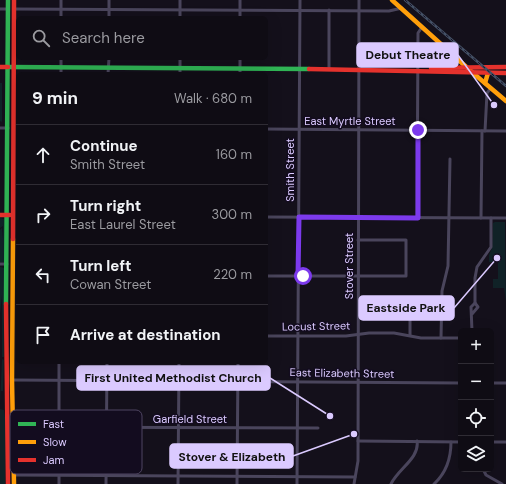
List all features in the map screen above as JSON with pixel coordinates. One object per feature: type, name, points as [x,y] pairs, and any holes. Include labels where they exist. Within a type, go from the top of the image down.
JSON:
[{"type":"main road","points":[[8,0],[11,9],[14,67],[13,154],[16,215],[15,334],[12,380],[13,410]]},
{"type":"main road","points":[[8,484],[4,406],[7,317],[7,215],[13,128],[10,122],[8,105],[8,67],[11,9],[14,0]]},
{"type":"main road","points":[[392,0],[506,102]]},
{"type":"main road","points":[[0,67],[108,68],[180,71],[300,69],[418,70],[424,68],[506,67]]},
{"type":"main road","points":[[418,70],[424,72],[506,73]]},
{"type":"main road","points":[[485,83],[488,73]]},
{"type":"main road","points":[[0,215],[16,215]]},
{"type":"main road","points":[[7,265],[9,272],[15,275]]},
{"type":"main road","points":[[7,317],[10,331],[15,334]]},
{"type":"main road","points":[[14,475],[14,484]]},
{"type":"street","points":[[61,0],[61,16]]},
{"type":"street","points":[[109,0],[109,16]]},
{"type":"street","points":[[180,0],[180,16]]},
{"type":"street","points":[[240,0],[240,16]]},
{"type":"street","name":"Smith Street","points":[[297,484],[300,0]]},
{"type":"street","name":"Stover Street","points":[[354,484],[358,441],[357,334],[359,0]]},
{"type":"street","points":[[0,9],[359,11],[397,10],[402,8]]},
{"type":"street","points":[[329,10],[329,69]]},
{"type":"street","points":[[418,218],[418,33],[422,27]]},
{"type":"street","points":[[61,60],[61,72]]},
{"type":"street","points":[[108,60],[108,72]]},
{"type":"street","points":[[180,60],[180,71]]},
{"type":"street","points":[[240,60],[240,71]]},
{"type":"street","points":[[481,218],[484,131],[487,93],[491,88]]},
{"type":"street","points":[[0,128],[13,128]]},
{"type":"street","name":"East Myrtle Street","points":[[268,129],[506,131]]},
{"type":"street","points":[[441,338],[441,296],[448,266],[450,159]]},
{"type":"street","points":[[268,217],[506,218]]},
{"type":"street","points":[[472,314],[478,307],[475,303],[475,278],[477,267],[491,247],[491,218]]},
{"type":"street","points":[[268,276],[406,276],[406,240],[358,240]]},
{"type":"street","points":[[0,264],[7,265]]},
{"type":"street","points":[[472,328],[471,307],[475,303]]},
{"type":"street","points":[[410,316],[410,336]]},
{"type":"street","name":"Locust Street","points":[[268,336],[346,336],[357,334],[394,333],[421,338],[458,338]]},
{"type":"street","points":[[59,364],[59,410]]},
{"type":"street","points":[[107,364],[107,410]]},
{"type":"street","points":[[178,484],[179,364]]},
{"type":"street","points":[[237,484],[238,364]]},
{"type":"street","name":"East Elizabeth Street","points":[[6,380],[238,380],[458,383]]},
{"type":"street","points":[[494,383],[506,383]]},
{"type":"street","name":"Garfield Street","points":[[142,428],[318,428]]},
{"type":"street","points":[[358,441],[458,442]]},
{"type":"street","points":[[391,484],[400,470],[415,456],[417,441]]},
{"type":"street","points":[[434,484],[446,467],[450,456],[451,442]]},
{"type":"street","points":[[494,442],[506,442]]},
{"type":"street","points":[[484,472],[486,475],[502,484]]},
{"type":"street","points":[[8,475],[355,476]]},
{"type":"street","points":[[58,484],[59,476]]},
{"type":"street","points":[[106,476],[106,484]]},
{"type":"green space","points":[[0,83],[2,83],[2,122],[0,121]]},
{"type":"green space","points":[[0,218],[4,219],[5,262],[0,262],[0,230],[2,228],[2,238],[3,226],[0,228]]},
{"type":"green space","points":[[505,222],[506,301],[504,288],[493,288],[493,279],[498,279],[498,262],[489,262],[489,255],[492,248],[493,223]]},
{"type":"green space","points":[[0,267],[4,268],[4,357],[2,357],[2,295],[0,314]]},
{"type":"green space","points":[[2,359],[4,360],[3,391],[1,391],[0,404]]},
{"type":"green space","points":[[0,409],[4,410],[6,423],[5,484],[0,484]]},
{"type":"railway","points":[[405,0],[506,86]]},
{"type":"traffic: fast","points":[[6,304],[8,0]]},
{"type":"traffic: fast","points":[[8,67],[309,69]]},
{"type":"traffic: slow","points":[[392,0],[473,73]]},
{"type":"traffic: slow","points":[[473,73],[506,101]]},
{"type":"traffic: slow","points":[[485,83],[488,73]]},
{"type":"traffic: slow","points":[[13,239],[13,410]]},
{"type":"traffic: slow","points":[[14,474],[14,484]]},
{"type":"traffic: jam","points":[[13,239],[14,0]]},
{"type":"traffic: jam","points":[[0,67],[8,67]]},
{"type":"traffic: jam","points":[[431,68],[506,67]]},
{"type":"traffic: jam","points":[[309,69],[506,73]]},
{"type":"traffic: jam","points":[[0,215],[10,215]]},
{"type":"traffic: jam","points":[[6,304],[8,484]]},
{"type":"place","name":"Debut Theatre","points":[[494,105]]},
{"type":"place","name":"Eastside Park","points":[[497,258]]},
{"type":"place","name":"First United Methodist Church","points":[[330,416]]},
{"type":"place","name":"Stover & Elizabeth","points":[[354,434]]},
{"type":"route","points":[[303,276],[298,276],[299,217],[418,218],[418,130]]}]
